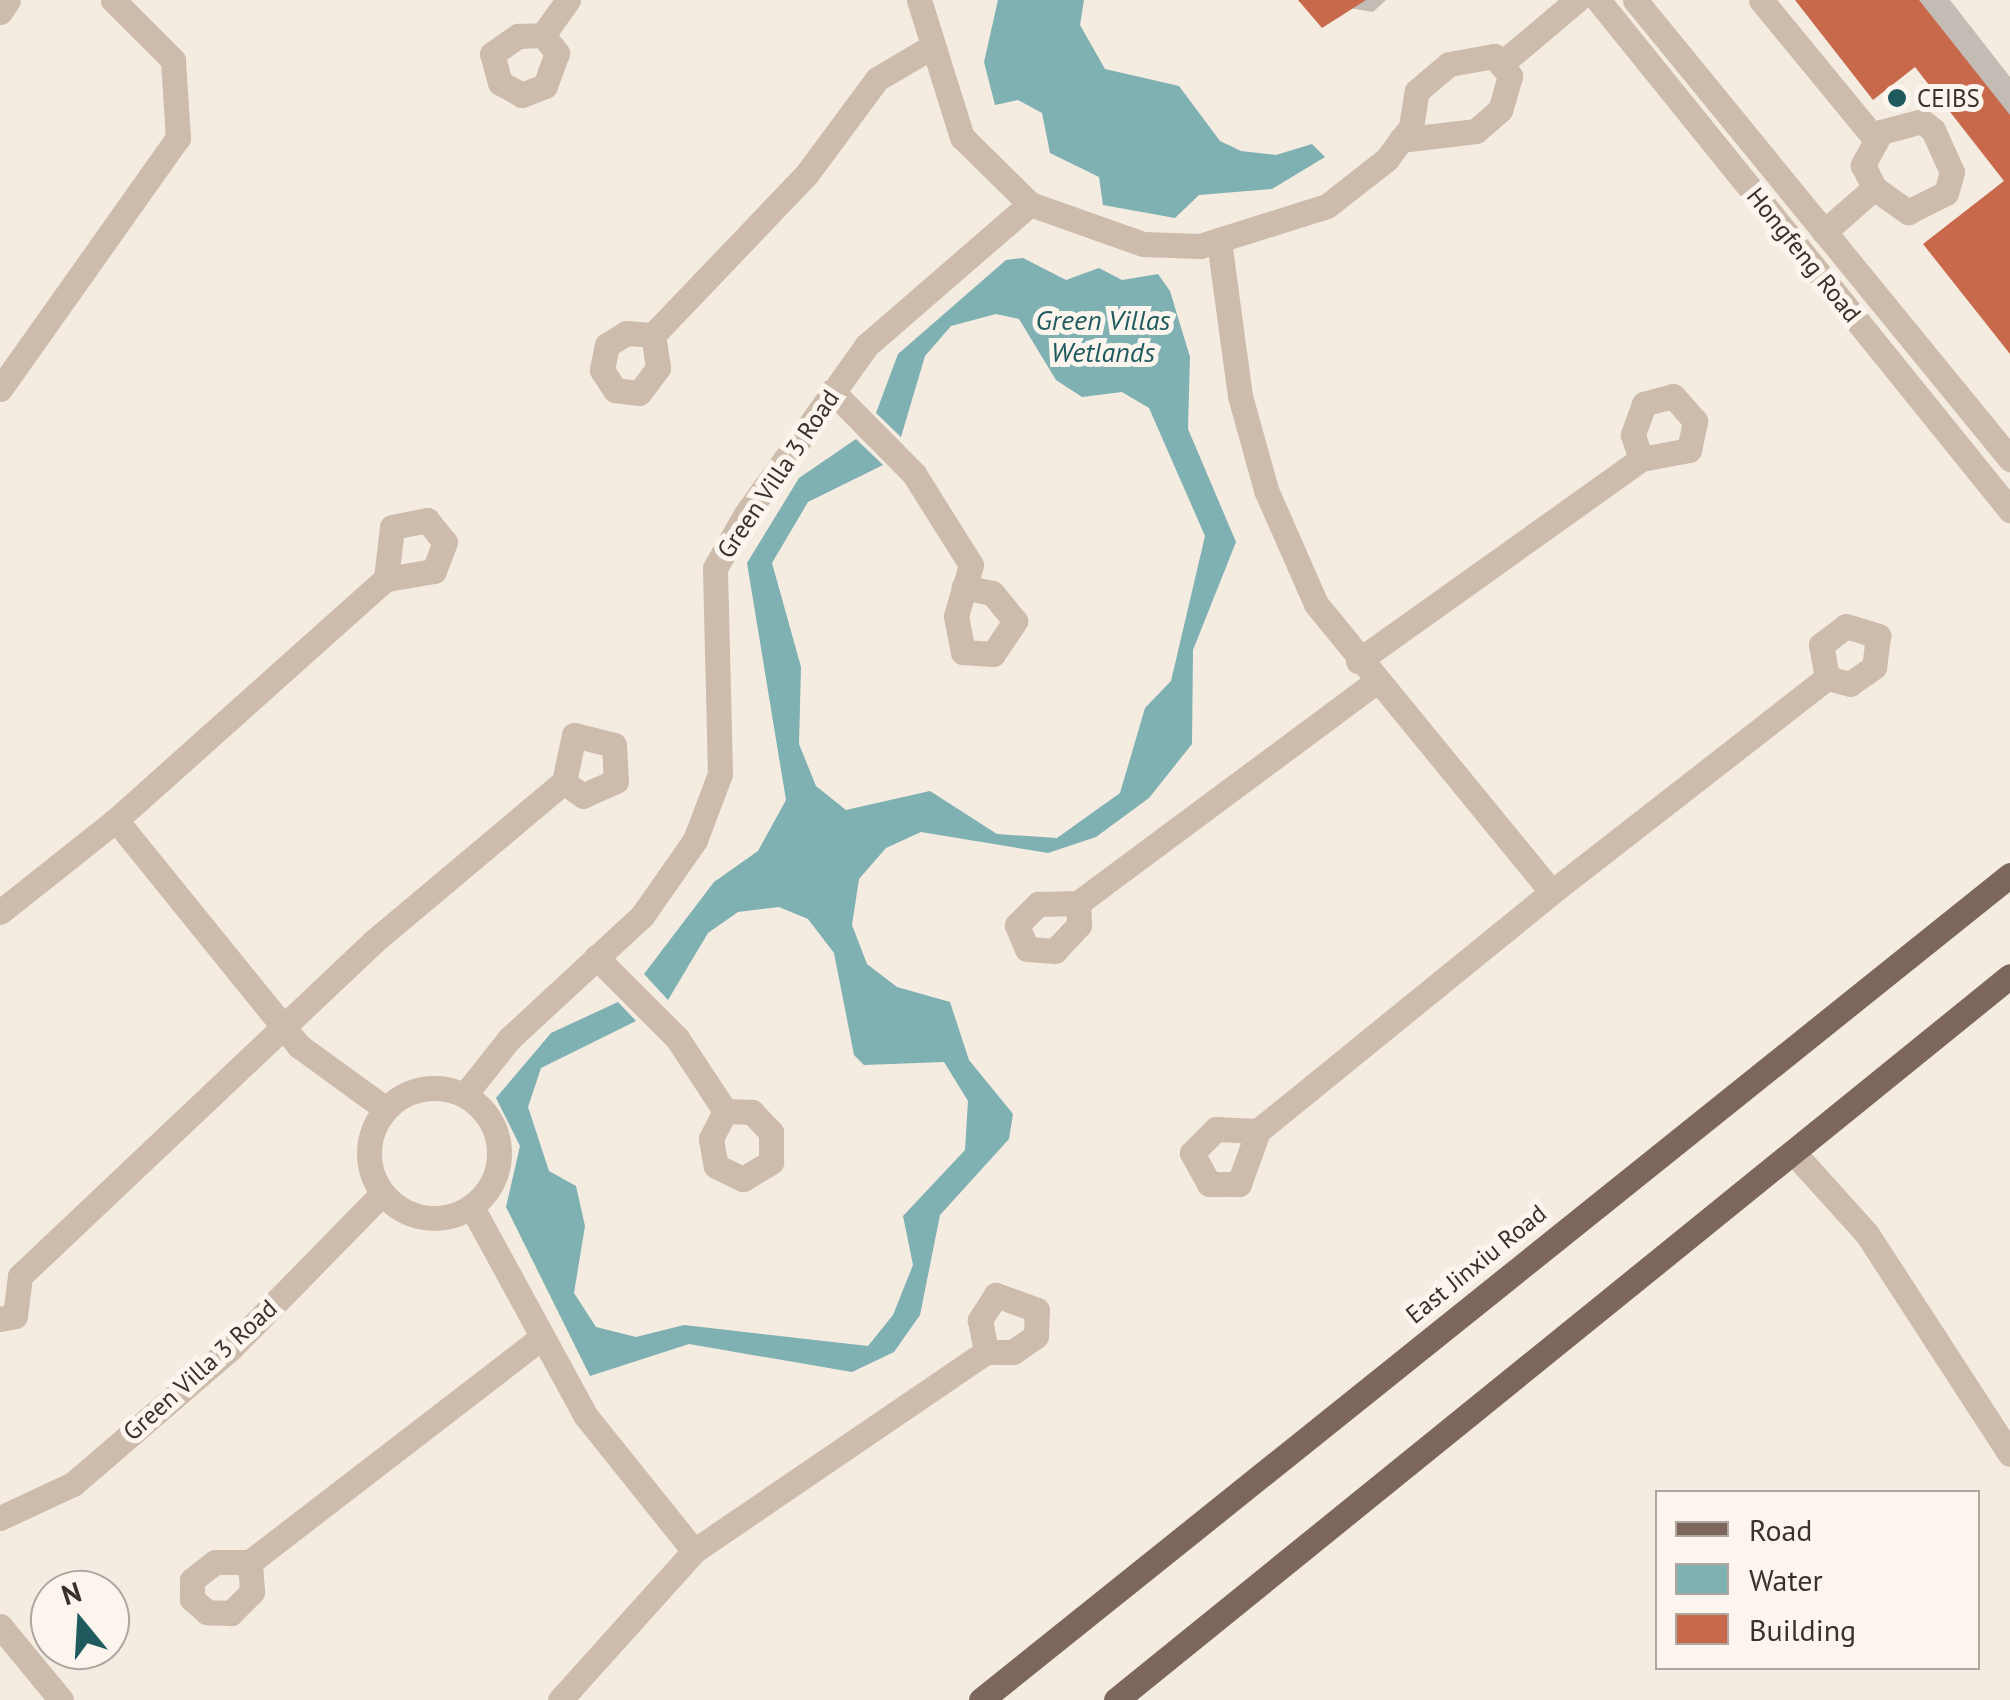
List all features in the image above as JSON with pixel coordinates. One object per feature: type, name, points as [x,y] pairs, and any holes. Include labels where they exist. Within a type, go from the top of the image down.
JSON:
[{"type":"main road","name":"East Jinxiu Road","points":[[980,1700],[2010,875]]},
{"type":"main road","points":[[1116,1700],[2010,976]]},
{"type":"street","points":[[0,12],[8,0]]},
{"type":"street","points":[[0,388],[178,138],[172,60],[112,0]]},
{"type":"street","points":[[543,35],[568,0]]},
{"type":"street","points":[[919,0],[928,49],[962,137],[1030,204],[1143,244],[1219,242],[1326,206],[1401,140],[1417,91],[1449,64],[1494,56],[1510,76],[1500,110],[1476,131],[1401,140]]},
{"type":"street","points":[[1500,64],[1577,0]]},
{"type":"street","name":"Hongfeng Road","points":[[1598,0],[2010,510]]},
{"type":"street","name":"Hongfeng Road","points":[[1636,0],[2010,459]]},
{"type":"street","points":[[1761,0],[1875,139]]},
{"type":"street","points":[[653,336],[806,175],[878,79],[928,49]]},
{"type":"street","points":[[1922,121],[1952,172],[1946,193],[1908,212],[1874,188],[1863,165],[1875,139],[1894,124],[1922,121]]},
{"type":"street","points":[[1824,232],[1874,188]]},
{"type":"street","name":"Green Villa 3 Road","points":[[466,1092],[596,957],[642,916],[695,840],[720,774],[715,568],[867,345],[1030,204]]},
{"type":"street","points":[[1219,242],[1240,396],[1266,490],[1316,604],[1374,682],[1552,892]]},
{"type":"street","points":[[832,392],[914,474],[971,565],[964,587]]},
{"type":"street","points":[[1358,661],[1641,460]]},
{"type":"street","points":[[0,912],[116,820],[386,580]]},
{"type":"street","points":[[1258,1132],[1552,892],[1827,678]]},
{"type":"street","points":[[1078,902],[1374,682]]},
{"type":"street","points":[[0,1319],[15,1316],[10,1274],[286,1030],[373,942],[564,782]]},
{"type":"street","points":[[116,820],[286,1030],[383,1106]]},
{"type":"street","points":[[596,957],[677,1038],[724,1111]]},
{"type":"street","points":[[428,1086],[466,1092],[493,1125],[496,1173],[474,1212],[425,1220],[380,1195],[368,1140],[383,1106],[428,1086]]},
{"type":"street","points":[[1793,1152],[1867,1234],[2010,1454]]},
{"type":"street","name":"Green Villa 3 Road","points":[[0,1518],[74,1484],[232,1347],[380,1195]]},
{"type":"street","points":[[474,1212],[585,1415],[694,1552]]},
{"type":"street","points":[[250,1562],[541,1338]]},
{"type":"street","points":[[560,1700],[694,1552],[986,1352]]},
{"type":"street","points":[[0,1626],[60,1700]]},
{"type":"water","points":[[998,0],[1084,0],[1080,25],[1105,69],[1179,86],[1220,141],[1241,151],[1276,155],[1312,144],[1325,157],[1272,189],[1199,195],[1175,218],[1103,205],[1099,177],[1050,153],[1042,113],[1018,100],[995,105],[984,62]]},
{"type":"water","name":"Green Villas Wetlands","points":[[1023,258],[1066,280],[1099,268],[1122,280],[1158,274],[1170,291],[1190,357],[1188,429],[1236,542],[1193,650],[1192,744],[1149,798],[1096,837],[1048,853],[921,832],[886,848],[859,879],[852,925],[867,964],[897,987],[950,1002],[969,1060],[1013,1114],[1009,1139],[940,1215],[920,1315],[894,1352],[852,1372],[689,1344],[590,1376],[506,1207],[520,1146],[496,1098],[551,1033],[618,1002],[636,1021],[541,1068],[528,1107],[549,1171],[576,1186],[585,1226],[574,1293],[596,1327],[636,1337],[684,1325],[868,1346],[893,1315],[913,1265],[903,1216],[965,1150],[968,1101],[944,1062],[864,1065],[854,1055],[834,953],[808,919],[779,907],[738,912],[708,933],[668,1000],[644,974],[714,882],[758,851],[786,800],[747,563],[799,478],[856,439],[883,465],[808,502],[772,563],[801,667],[799,744],[816,786],[846,810],[930,791],[997,834],[1057,838],[1120,793],[1145,708],[1171,681],[1205,536],[1149,408],[1122,392],[1082,397],[1056,380],[1019,319],[996,314],[951,326],[925,356],[901,437],[876,413],[898,354],[1006,260]]},
{"type":"building","points":[[1298,0],[1366,0],[1322,28]]},
{"type":"building","points":[[1795,0],[1919,0],[2010,115],[2010,354],[1923,244],[2004,181],[1915,67],[1873,100]]},
{"type":"place","name":"CEIBS","points":[[1897,98]]}]
